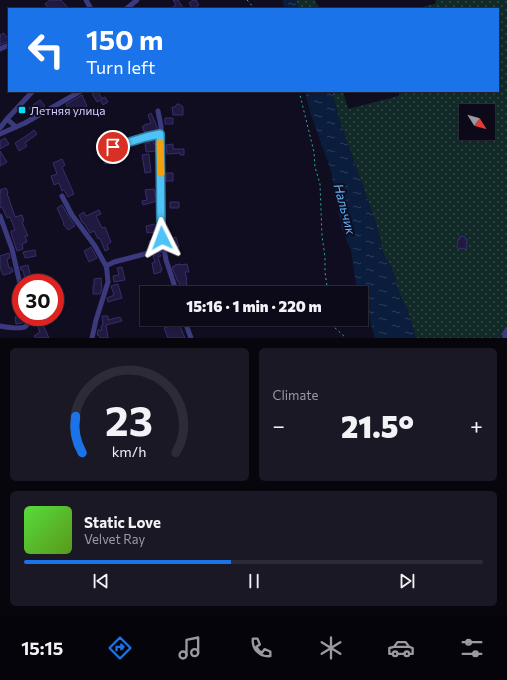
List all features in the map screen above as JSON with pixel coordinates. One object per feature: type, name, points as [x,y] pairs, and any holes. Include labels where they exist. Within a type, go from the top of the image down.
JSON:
[{"type":"street","points":[[127,8],[137,0]]},
{"type":"street","points":[[0,128],[32,92]]},
{"type":"street","points":[[0,134],[47,111],[79,92]]},
{"type":"street","points":[[158,111],[160,118],[161,227],[164,249],[175,286]]},
{"type":"street","points":[[7,119],[16,127]]},
{"type":"street","points":[[110,150],[113,147],[160,134]]},
{"type":"street","points":[[62,196],[72,215],[96,246],[106,266],[108,282],[92,338]]},
{"type":"street","points":[[0,216],[12,249],[18,274]]},
{"type":"street","points":[[106,266],[114,262],[164,249]]},
{"type":"street","points":[[0,326],[26,326]]},
{"type":"street","points":[[187,326],[191,338]]},
{"type":"street","points":[[505,338],[505,333],[507,330]]},
{"type":"path","points":[[247,0],[254,8]]},
{"type":"path","points":[[299,92],[320,184],[322,236],[327,286]]},
{"type":"path","points":[[332,326],[346,338]]},
{"type":"green space","points":[[296,0],[315,0],[319,8],[299,8]]},
{"type":"green space","points":[[436,0],[507,0],[507,338],[416,338],[407,309],[398,290],[394,273],[383,252],[376,223],[338,116],[332,92],[343,92],[348,109],[399,96],[399,92],[499,92],[499,8],[417,8],[435,4]]},
{"type":"water","points":[[282,0],[296,0],[299,8],[285,8]]},
{"type":"water","name":"Нальчик","points":[[305,92],[332,92],[338,116],[376,223],[383,252],[394,273],[398,290],[407,309],[416,338],[375,338],[368,314],[368,286],[357,286],[356,284],[351,250],[343,232],[331,171],[310,112]]},
{"type":"building","points":[[50,0],[61,0],[68,8],[48,8],[45,4]]},
{"type":"building","points":[[173,0],[178,0],[183,8],[172,8],[176,5]]},
{"type":"building","points":[[196,0],[199,5],[192,8],[189,3]]},
{"type":"building","points":[[4,33],[8,41],[0,45],[0,35]]},
{"type":"building","points":[[98,92],[102,99],[105,97],[108,102],[103,105],[100,100],[97,102],[92,94]]},
{"type":"building","points":[[82,95],[87,106],[70,113],[66,104]]},
{"type":"building","points":[[40,100],[45,106],[33,114],[29,108]]},
{"type":"building","points":[[177,104],[183,107],[183,115],[173,115],[172,107],[175,107]]},
{"type":"building","points":[[151,113],[157,130],[145,133],[142,127],[151,123],[148,115]]},
{"type":"building","points":[[165,118],[173,118],[173,124],[165,124]]},
{"type":"building","points":[[34,130],[37,134],[25,143],[27,146],[19,151],[15,143]]},
{"type":"building","points":[[5,138],[9,144],[0,149],[0,141]]},
{"type":"building","points":[[149,141],[154,141],[154,144],[156,144],[156,151],[146,152],[145,143],[149,143]]},
{"type":"building","points":[[104,144],[106,152],[110,155],[120,152],[122,159],[105,164],[98,147]]},
{"type":"building","points":[[173,144],[173,149],[184,149],[184,155],[180,155],[180,153],[167,154],[166,145]]},
{"type":"building","points":[[0,151],[7,162],[0,166]]},
{"type":"building","points":[[149,154],[151,172],[145,173],[142,155]]},
{"type":"building","points":[[62,159],[65,165],[62,167],[74,194],[68,197],[64,190],[62,191],[59,183],[54,185],[51,176],[57,174],[53,163]]},
{"type":"building","points":[[166,173],[173,173],[173,181],[166,181]]},
{"type":"building","points":[[6,188],[15,217],[22,215],[24,221],[22,222],[28,236],[25,236],[27,242],[22,244],[23,249],[17,251],[11,233],[11,231],[15,230],[10,217],[7,218],[2,207],[0,208],[0,190]]},
{"type":"building","points":[[154,189],[157,201],[143,205],[142,201],[147,200],[145,190]]},
{"type":"building","points":[[170,202],[179,202],[179,208],[170,208]]},
{"type":"building","points":[[62,205],[75,226],[68,230],[63,224],[64,223],[57,208]]},
{"type":"building","points":[[99,210],[101,214],[96,216],[102,228],[105,227],[111,242],[107,245],[109,249],[105,251],[100,238],[98,239],[94,231],[90,233],[79,215],[84,212],[86,216]]},
{"type":"building","points":[[155,224],[156,232],[147,233],[146,226]]},
{"type":"building","points":[[460,236],[467,239],[466,249],[457,248],[458,239],[460,239]]},
{"type":"building","points":[[176,237],[179,247],[170,249],[168,241],[171,241],[170,239]]},
{"type":"building","points":[[157,239],[159,246],[150,248],[149,241]]},
{"type":"building","points":[[91,247],[97,258],[89,262],[84,251]]},
{"type":"building","points":[[35,250],[36,256],[25,258],[23,252]]},
{"type":"building","points":[[9,253],[10,258],[7,259],[9,268],[12,268],[13,272],[3,275],[0,267],[0,256]]},
{"type":"building","points":[[160,254],[161,256],[158,257],[162,270],[161,272],[154,274],[152,263],[155,262],[153,256]]},
{"type":"building","points":[[187,264],[189,272],[185,272],[187,286],[180,286],[172,267],[175,265]]},
{"type":"building","points":[[28,265],[30,274],[24,274],[20,267]]},
{"type":"building","points":[[122,267],[125,280],[114,282],[113,276],[119,275],[117,268]]},
{"type":"building","points":[[101,278],[102,289],[100,294],[93,294],[94,279]]},
{"type":"building","points":[[118,284],[122,298],[108,302],[107,298],[114,295],[111,286]]},
{"type":"building","points":[[102,316],[108,316],[108,320],[120,317],[122,321],[106,325],[108,338],[100,338],[99,335],[97,335],[98,330],[102,330]]},
{"type":"building","points":[[37,326],[43,326],[49,338],[36,338],[34,336],[40,332]]},
{"type":"building","points":[[180,326],[185,338],[168,338],[164,328]]},
{"type":"slow traffic","points":[[160,143],[161,173]]},
{"type":"place","name":"Летняя улица","points":[[22,110]]},
{"type":"route","points":[[113,147],[160,134],[162,238]]}]
